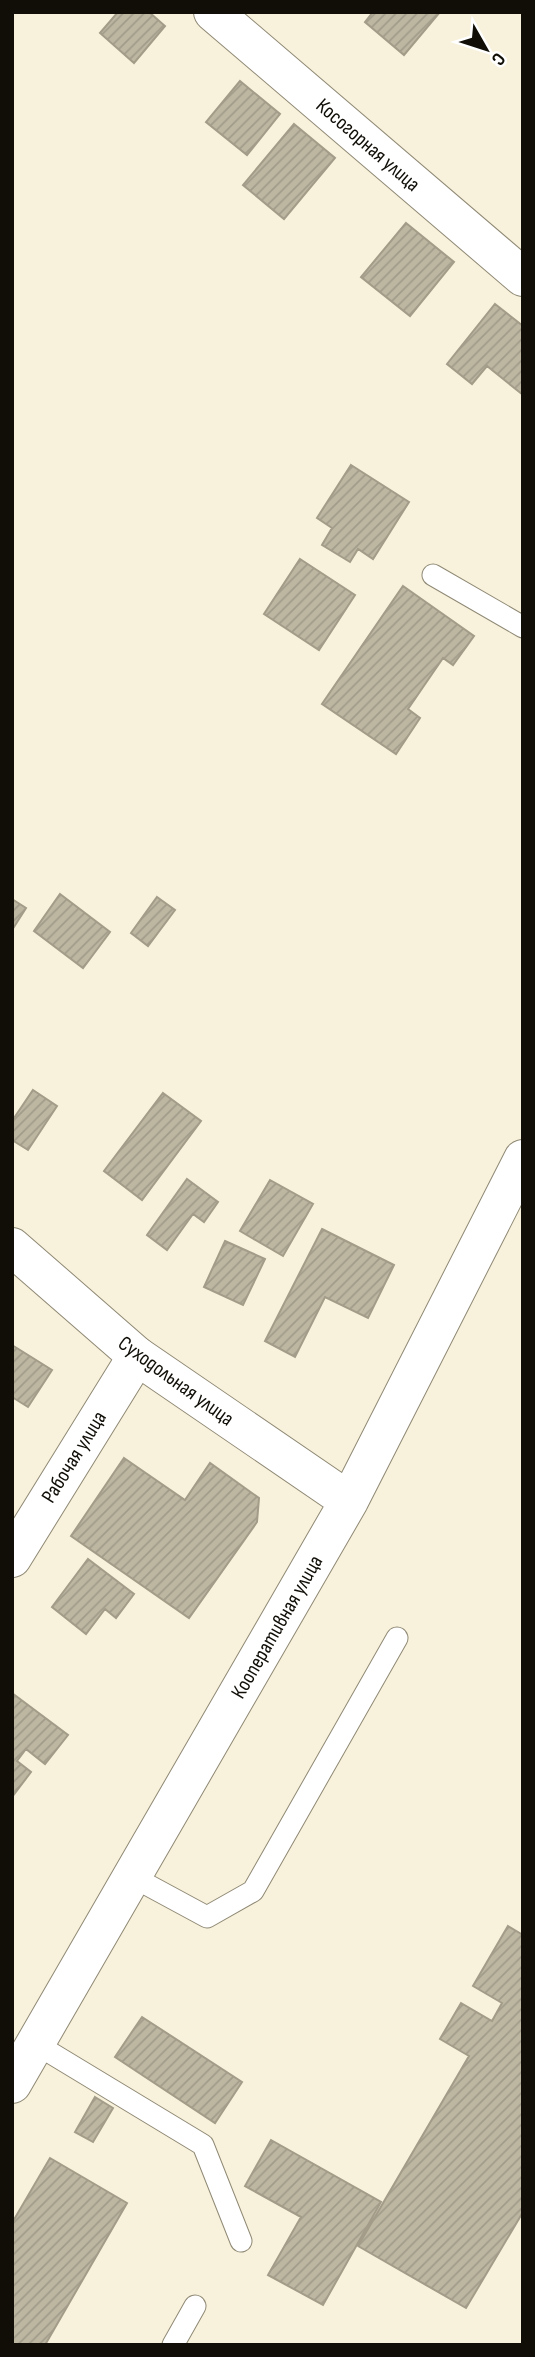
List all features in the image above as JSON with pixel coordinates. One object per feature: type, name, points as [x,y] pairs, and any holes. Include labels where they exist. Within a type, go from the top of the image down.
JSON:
[{"type":"street","name":"Косогорная улица","points":[[222,15],[523,277]]},
{"type":"street","name":"Кооперативная улица","points":[[12,2084],[349,1501],[510,1215],[523,1159]]},
{"type":"street","name":"Суходольная улица","points":[[12,1247],[136,1356],[349,1501]]},
{"type":"street","name":"Рабочая улица","points":[[12,1558],[136,1356]]},
{"type":"lane","points":[[433,575],[523,627]]},
{"type":"lane","points":[[133,1877],[207,1917],[253,1891],[397,1638]]},
{"type":"lane","points":[[36,2043],[203,2145],[241,2241]]},
{"type":"lane","points":[[173,2345],[195,2306]]},
{"type":"building","points":[[118,12],[149,12],[165,26],[134,63],[100,33]]},
{"type":"building","points":[[373,12],[440,12],[404,55],[365,22]]},
{"type":"building","points":[[240,81],[280,114],[247,155],[206,122]]},
{"type":"building","points":[[294,124],[335,158],[284,219],[243,185]]},
{"type":"building","points":[[406,223],[454,262],[410,316],[361,277]]},
{"type":"building","points":[[495,304],[523,326],[523,395],[487,366],[472,384],[447,364]]},
{"type":"building","points":[[351,465],[409,502],[373,559],[358,549],[350,562],[322,545],[332,528],[317,518]]},
{"type":"building","points":[[300,559],[355,595],[319,650],[264,614]]},
{"type":"building","points":[[403,586],[474,636],[453,665],[443,658],[408,709],[420,718],[396,754],[322,704]]},
{"type":"building","points":[[60,894],[110,932],[83,968],[34,931]]},
{"type":"building","points":[[157,897],[175,910],[148,946],[131,933]]},
{"type":"building","points":[[12,899],[26,908],[12,930]]},
{"type":"building","points":[[33,1090],[57,1106],[28,1150],[12,1140],[12,1121]]},
{"type":"building","points":[[163,1093],[201,1121],[142,1200],[104,1171]]},
{"type":"building","points":[[187,1179],[218,1202],[204,1222],[193,1214],[167,1250],[147,1235]]},
{"type":"building","points":[[270,1180],[313,1204],[283,1256],[240,1231]]},
{"type":"building","points":[[322,1229],[394,1265],[368,1318],[325,1297],[295,1357],[265,1341]]},
{"type":"building","points":[[225,1241],[265,1259],[243,1305],[204,1287]]},
{"type":"building","points":[[12,1345],[52,1370],[28,1407],[12,1397]]},
{"type":"building","points":[[124,1458],[185,1500],[210,1463],[259,1498],[257,1522],[189,1618],[71,1536]]},
{"type":"building","points":[[88,1559],[134,1594],[116,1618],[105,1609],[86,1634],[52,1607]]},
{"type":"building","points":[[12,1693],[68,1735],[45,1764],[26,1749],[17,1761],[31,1772],[12,1797]]},
{"type":"building","points":[[508,1926],[523,1935],[523,2212],[466,2308],[358,2246],[469,2056],[440,2039],[461,2003],[492,2021],[502,2003],[473,1986]]},
{"type":"building","points":[[142,2017],[242,2082],[215,2123],[115,2057]]},
{"type":"building","points":[[95,2097],[113,2108],[93,2142],[75,2132]]},
{"type":"building","points":[[271,2140],[381,2202],[323,2305],[268,2275],[301,2217],[245,2186]]},
{"type":"building","points":[[50,2158],[127,2203],[45,2345],[12,2345],[12,2223]]}]
